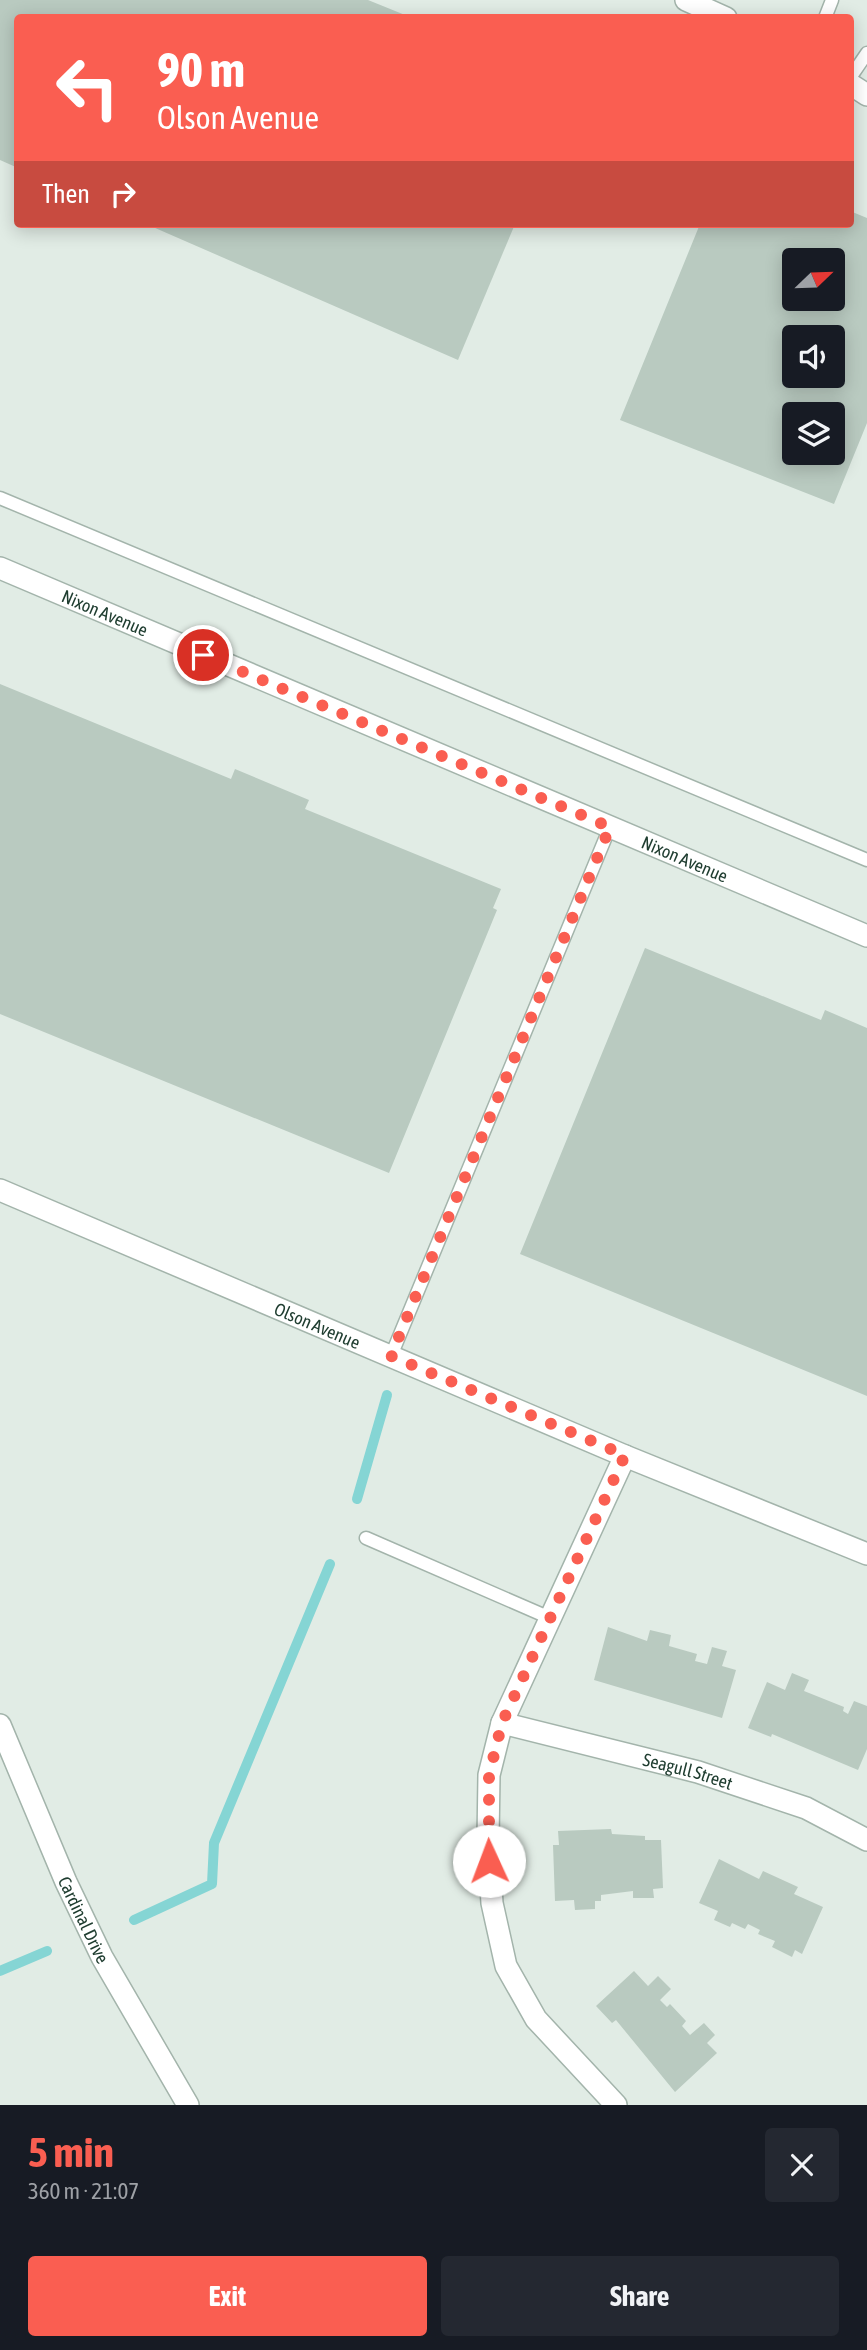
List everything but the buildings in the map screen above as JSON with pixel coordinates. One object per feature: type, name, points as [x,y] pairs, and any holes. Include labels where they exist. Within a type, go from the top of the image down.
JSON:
[{"type":"street","points":[[686,0],[717,14]]},
{"type":"street","name":"Nixon Avenue","points":[[0,568],[867,936]]},
{"type":"street","name":"Olson Avenue","points":[[0,1190],[625,1455],[867,1554]]},
{"type":"street","points":[[616,2105],[536,2020],[506,1966],[492,1903],[488,1840],[489,1775],[502,1723],[625,1455]]},
{"type":"street","name":"Seagull Street","points":[[502,1723],[698,1772],[806,1808],[867,1840]]},
{"type":"street","name":"Cardinal Drive","points":[[0,1725],[66,1882],[102,1957],[188,2105]]},
{"type":"lane","points":[[854,72],[867,53]]},
{"type":"lane","points":[[0,498],[867,860]]},
{"type":"lane","points":[[391,1356],[610,827]]},
{"type":"lane","points":[[366,1538],[550,1618]]},
{"type":"waterway","points":[[357,1499],[387,1395]]},
{"type":"waterway","points":[[134,1920],[212,1884],[214,1843],[330,1564]]},
{"type":"waterway","points":[[0,1971],[47,1951]]},
{"type":"route","points":[[203,655],[610,827],[391,1356],[625,1455],[502,1723],[489,1775],[489,1861]]}]
